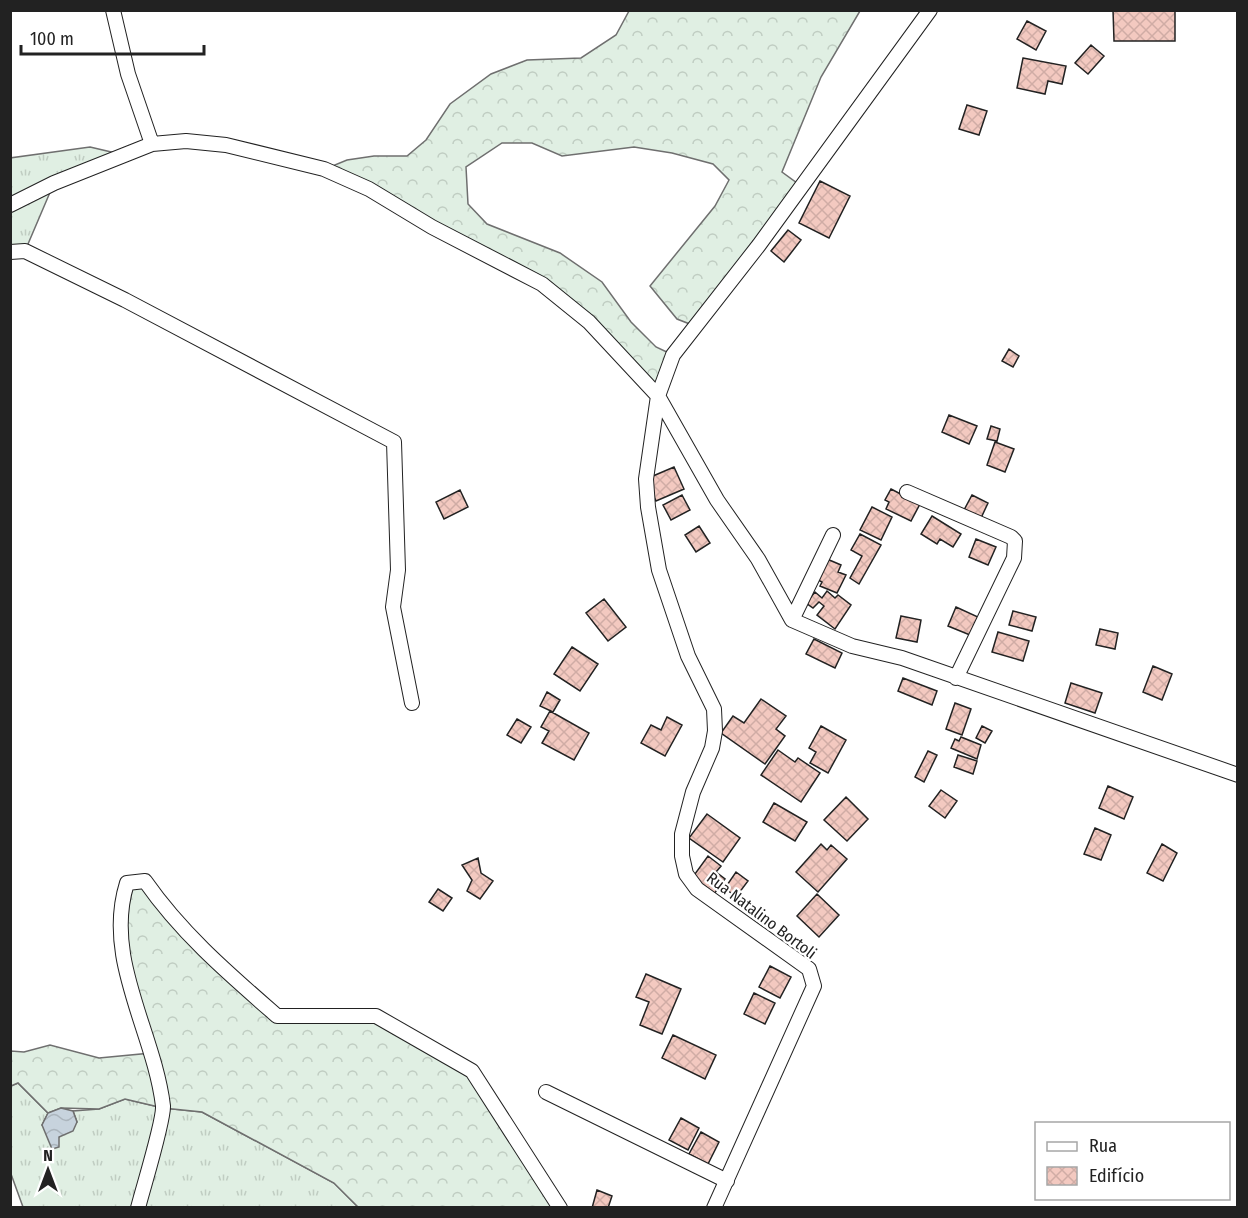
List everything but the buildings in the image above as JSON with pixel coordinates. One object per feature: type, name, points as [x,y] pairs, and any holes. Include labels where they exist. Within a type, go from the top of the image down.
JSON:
[{"type":"street","points":[[112,10],[128,74],[153,144]]},
{"type":"street","name":"Rua Natalino Bortoli","points":[[714,1208],[814,986],[809,969],[697,889],[686,874],[682,856],[682,834],[693,792],[712,748],[715,732],[714,709],[688,656],[659,570],[648,507],[646,479],[657,396],[673,355],[759,245],[930,10]]},
{"type":"street","points":[[10,205],[54,183],[153,144],[186,141],[226,145],[324,169],[369,189],[432,227],[542,284],[589,322],[657,396],[717,500],[758,560],[792,620],[852,646],[902,658],[1238,774]]},
{"type":"street","points":[[10,252],[25,251],[125,300],[394,442],[398,570],[393,607],[412,703]]},
{"type":"street","points":[[907,492],[1011,537],[1015,541],[1014,558],[956,678]]},
{"type":"street","points":[[792,620],[833,535]]},
{"type":"street","points":[[138,1208],[163,1108],[152,1053],[130,994],[122,948],[121,901],[127,883],[145,881],[160,903],[203,952],[277,1016],[376,1016],[472,1071],[560,1208]]},
{"type":"street","points":[[546,1092],[727,1181]]},
{"type":"green space","points":[[629,11],[860,11],[821,77],[782,172],[801,186],[695,326],[677,319],[650,286],[715,206],[729,180],[713,164],[672,153],[634,147],[562,156],[532,143],[502,143],[466,167],[468,204],[487,224],[560,253],[602,282],[631,322],[656,347],[673,355],[658,396],[542,284],[325,169],[347,160],[374,156],[407,156],[426,140],[450,104],[491,74],[527,60],[581,58],[616,35]]},
{"type":"green space","points":[[90,147],[124,155],[54,183],[25,251],[11,252],[10,158]]},
{"type":"green space","points":[[145,881],[277,1016],[376,1016],[472,1071],[560,1207],[358,1207],[334,1183],[202,1112],[163,1108],[125,1099],[99,1109],[61,1108],[48,1113],[18,1083],[11,1086],[11,1051],[24,1052],[50,1045],[99,1058],[151,1053],[122,948],[127,883]]},
{"type":"green space","points":[[18,1083],[48,1113],[42,1125],[59,1137],[77,1122],[73,1111],[99,1109],[125,1099],[163,1108],[202,1112],[334,1183],[358,1207],[23,1207],[11,1174],[10,1086]]},
{"type":"water","points":[[61,1108],[73,1111],[77,1122],[73,1131],[59,1137],[59,1147],[52,1149],[42,1125],[48,1113]]}]
